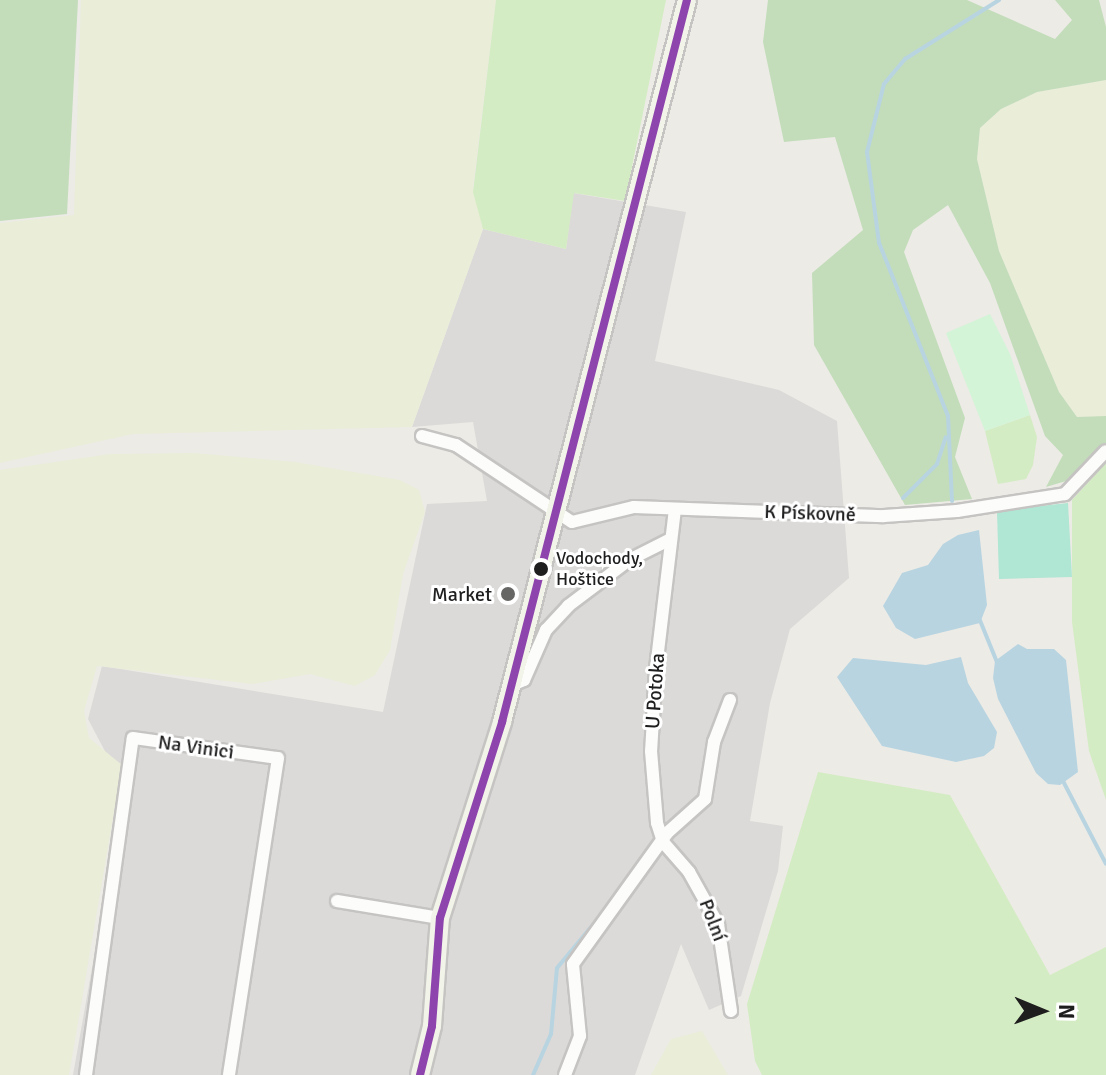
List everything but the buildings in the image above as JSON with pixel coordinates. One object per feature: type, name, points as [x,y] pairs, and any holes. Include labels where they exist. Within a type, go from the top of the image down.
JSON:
[{"type":"street","points":[[420,1075],[433,1015],[440,918],[512,685],[687,0]]},
{"type":"street","points":[[422,436],[456,445],[556,517]]},
{"type":"street","name":"K Pískovně","points":[[556,517],[572,522],[614,509],[914,516],[1065,494],[1106,451]]},
{"type":"street","name":"U Potoka","points":[[663,842],[651,751],[675,509]]},
{"type":"street","points":[[512,685],[524,680],[546,630],[568,606],[629,560],[671,539]]},
{"type":"street","points":[[565,1075],[580,1036],[573,964],[663,842],[705,799],[714,742],[730,700]]},
{"type":"street","name":"Na Vinici","points":[[86,1075],[133,738],[278,758],[229,1075]]},
{"type":"street","name":"Polní","points":[[663,842],[689,872],[718,924],[731,1011]]},
{"type":"street","points":[[337,901],[440,918]]},
{"type":"shaded area","points":[[573,193],[686,212],[655,361],[779,390],[837,421],[849,578],[790,629],[770,703],[750,821],[783,826],[778,871],[741,996],[709,1010],[681,944],[635,1075],[73,1075],[124,788],[122,765],[107,755],[88,719],[102,666],[383,712],[427,504],[487,501],[473,422],[412,427],[483,229],[566,249]]},
{"type":"green space","points":[[0,0],[78,0],[67,214],[0,221]]},
{"type":"green space","points":[[81,0],[496,0],[473,187],[483,229],[412,427],[133,434],[0,463],[0,223],[74,215]]},
{"type":"green space","points":[[496,0],[666,0],[625,201],[574,193],[566,249],[483,229],[473,192]]},
{"type":"green space","points":[[768,0],[967,0],[1055,39],[1072,20],[1055,0],[1099,0],[1106,27],[1106,80],[1037,92],[1001,109],[980,128],[977,159],[999,251],[1059,392],[1077,417],[1106,416],[1106,443],[1066,481],[1046,487],[1063,455],[1045,436],[990,283],[948,205],[913,230],[904,252],[965,418],[955,457],[972,499],[905,505],[814,345],[812,273],[863,230],[835,137],[784,142],[763,42]]},
{"type":"green space","points":[[1106,80],[1106,416],[1095,420],[1077,417],[1059,392],[999,251],[977,159],[980,128],[1001,109],[1037,92]]},
{"type":"green space","points":[[990,314],[1010,354],[1030,415],[985,431],[946,333]]},
{"type":"green space","points":[[1030,415],[1037,437],[1033,465],[1026,479],[998,484],[985,431]]},
{"type":"green space","points":[[194,453],[295,462],[400,480],[419,490],[425,512],[403,574],[390,650],[375,675],[355,686],[310,674],[252,684],[97,666],[84,711],[89,738],[122,765],[69,1075],[0,1075],[0,470],[110,454]]},
{"type":"green space","points":[[1106,463],[1106,800],[1089,751],[1072,622],[1072,500]]},
{"type":"green space","points":[[1068,503],[1072,577],[999,579],[997,511]]},
{"type":"green space","points":[[818,772],[950,795],[1050,975],[1106,947],[1106,1075],[762,1075],[755,1061],[747,1004]]},
{"type":"green space","points":[[702,1031],[728,1075],[651,1075],[671,1039]]},
{"type":"water","points":[[979,530],[987,605],[980,623],[915,639],[896,628],[883,606],[902,573],[928,565],[943,544],[958,535]]},
{"type":"water","points":[[1018,644],[1027,649],[1054,649],[1066,660],[1078,772],[1060,785],[1048,784],[1036,773],[998,699],[993,678],[995,661]]},
{"type":"water","points":[[961,657],[968,683],[997,732],[994,748],[984,756],[956,762],[882,746],[837,677],[853,658],[926,665]]},
{"type":"waterway","points":[[952,501],[948,416],[879,243],[867,152],[884,84],[905,59],[999,0]]},
{"type":"waterway","points":[[903,498],[937,464],[946,437]]},
{"type":"waterway","points":[[979,618],[997,662]]},
{"type":"waterway","points":[[1063,781],[1106,864]]},
{"type":"waterway","points":[[533,1075],[551,1034],[557,968],[597,920]]},
{"type":"transit line","points":[[420,1075],[432,1026],[440,918],[502,722],[687,0]]},
{"type":"place","name":"Vodochody, Hoštice","points":[[541,569]]},
{"type":"place","name":"Market","points":[[508,594]]}]
